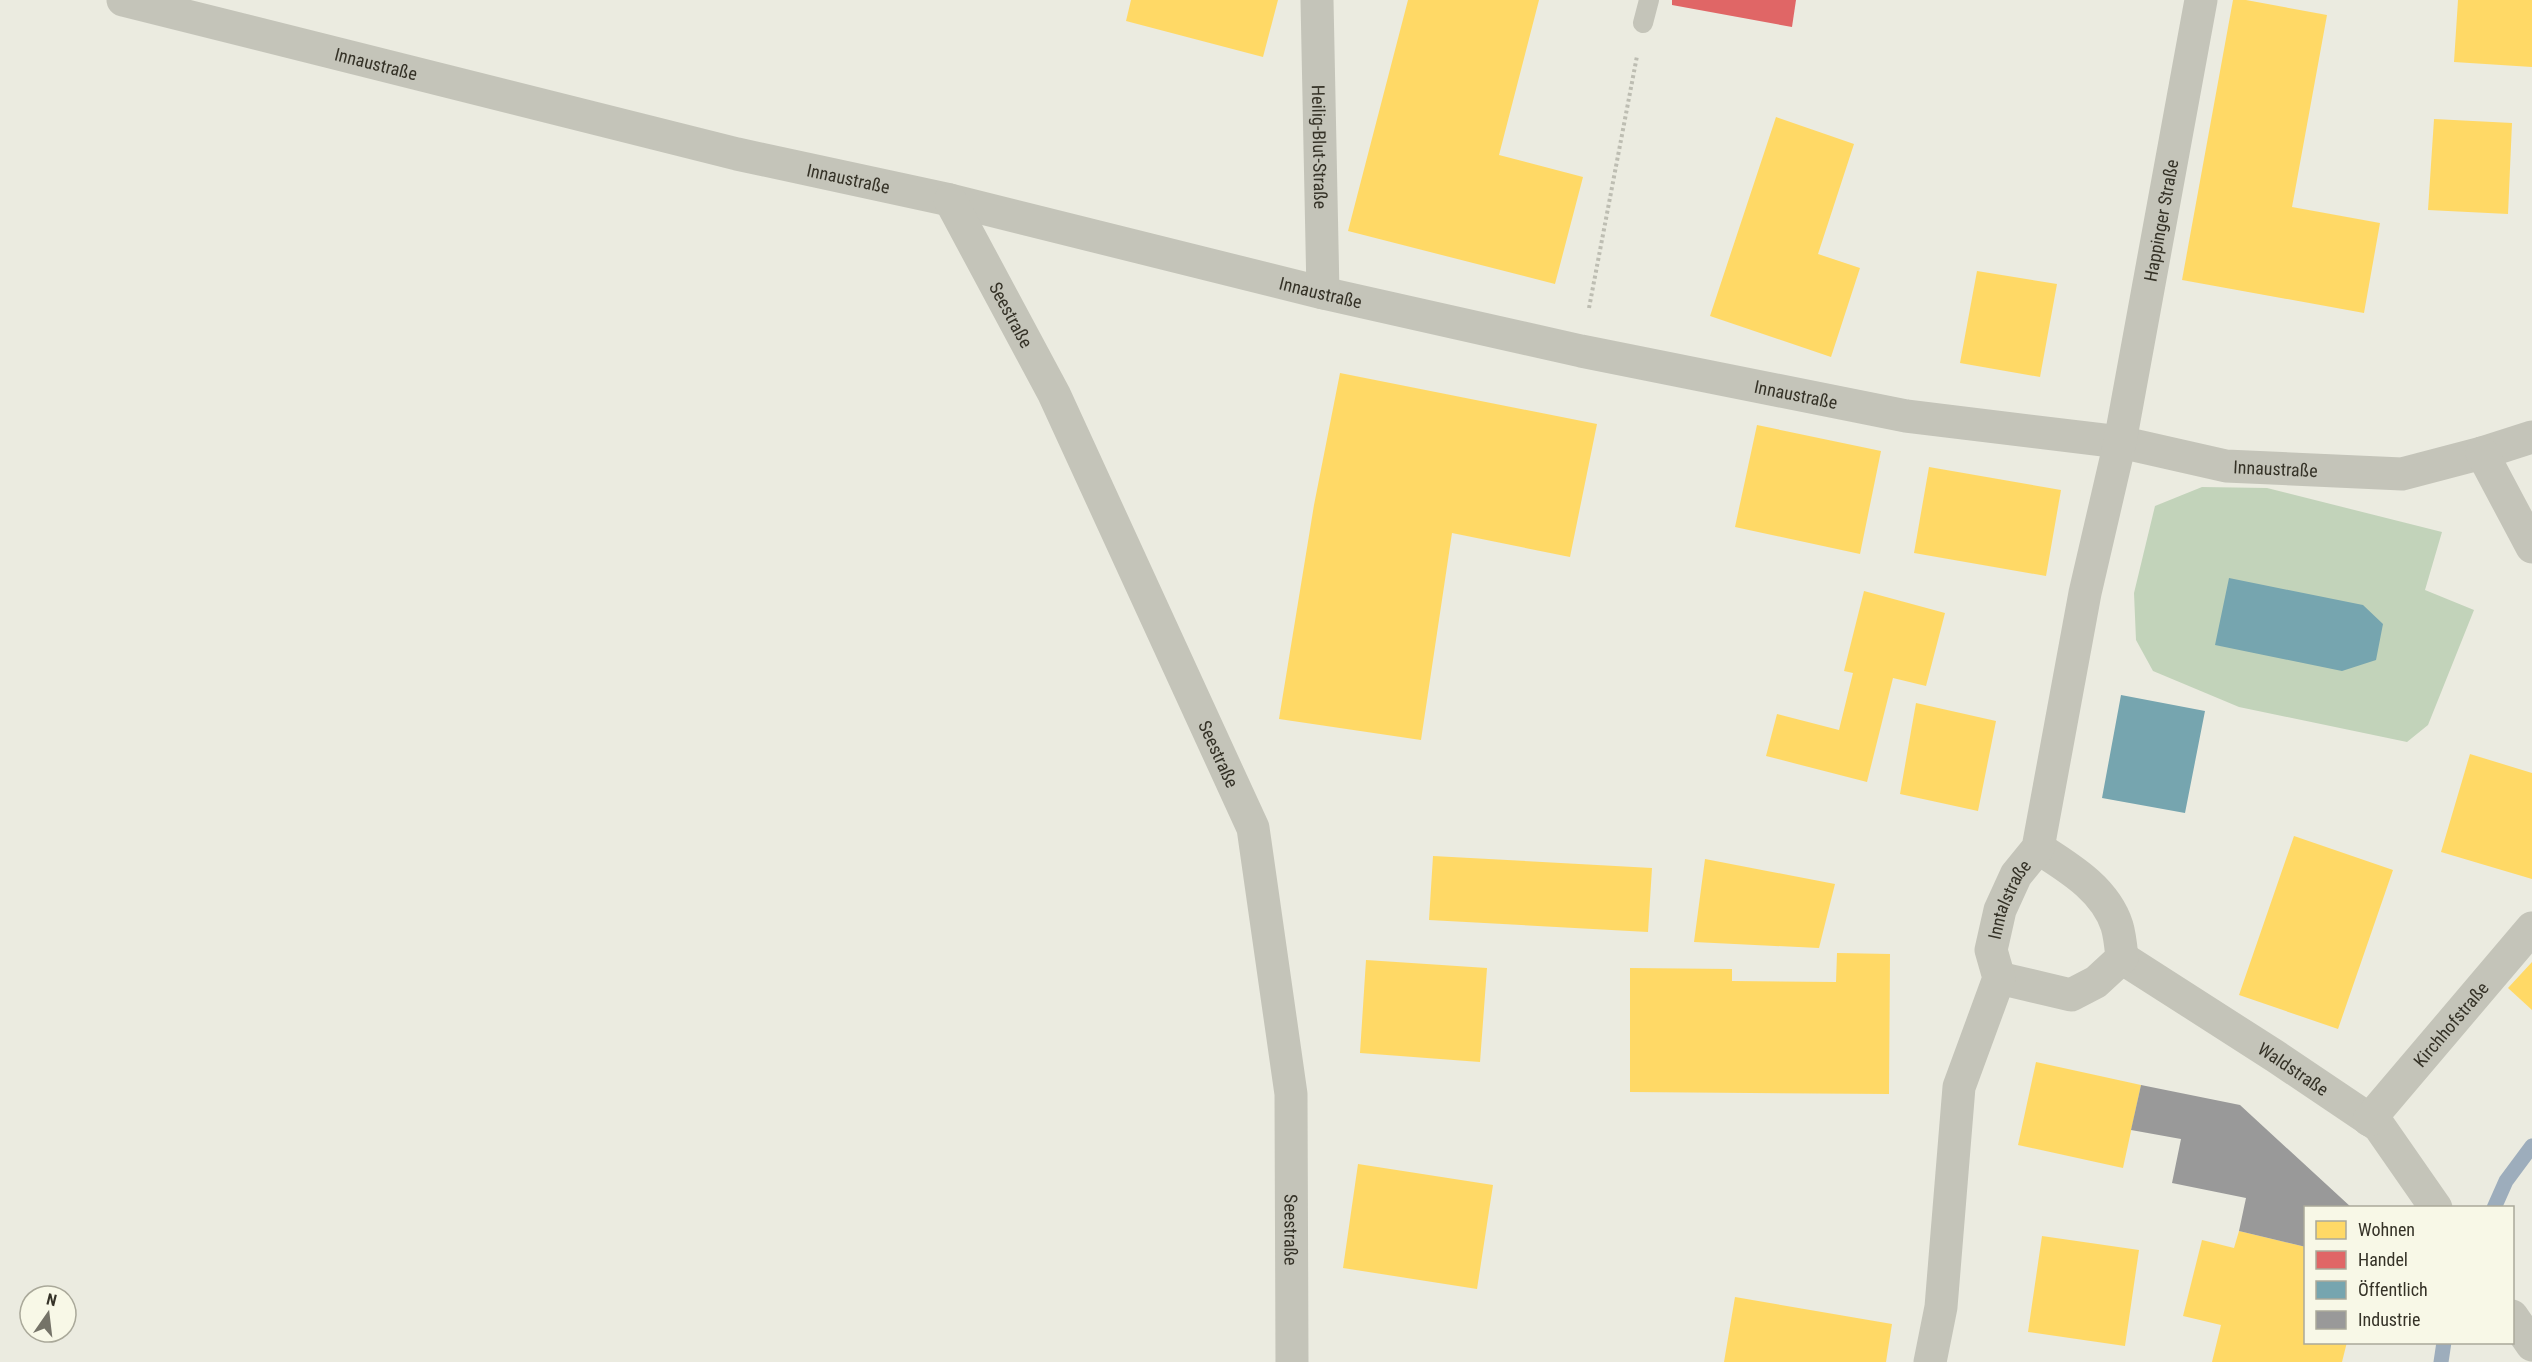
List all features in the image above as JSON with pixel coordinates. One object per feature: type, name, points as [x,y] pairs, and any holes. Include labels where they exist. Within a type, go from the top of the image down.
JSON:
[{"type":"street","name":"Innaustraße","points":[[123,0],[737,154],[950,200],[1323,293],[1581,351],[1906,416],[2120,442],[2226,466],[2402,474],[2532,437]]},
{"type":"street","name":"Heilig-Blut-Straße","points":[[1317,0],[1323,293]]},
{"type":"street","name":"Happinger Straße","points":[[2120,442],[2201,0]]},
{"type":"street","name":"Seestraße","points":[[950,200],[1054,394],[1253,828],[1291,1094],[1292,1362]]},
{"type":"street","name":"Inntalstraße","points":[[1999,978],[1991,950],[2000,910],[2016,875],[2038,848],[2085,593],[2120,442]]},
{"type":"street","points":[[2482,453],[2532,547]]},
{"type":"street","points":[[1930,1362],[1941,1307],[1959,1087],[1999,978],[2071,994],[2096,982],[2122,958],[2117,925],[2101,895],[2072,869],[2038,848]]},
{"type":"street","name":"Kirchhofstraße","points":[[2369,1120],[2532,928]]},
{"type":"street","name":"Waldstraße","points":[[2122,958],[2379,1126],[2435,1206]]},
{"type":"street","points":[[2514,1319],[2532,1345]]},
{"type":"lane","points":[[1643,23],[1649,0]]},
{"type":"path","points":[[1581,351],[1643,23]]},
{"type":"green space","points":[[2202,487],[2267,488],[2442,532],[2425,590],[2474,610],[2428,725],[2407,742],[2239,707],[2153,671],[2136,640],[2134,593],[2155,506]]},
{"type":"building: Wohnen","points":[[1131,0],[1278,0],[1263,57],[1126,21]]},
{"type":"building: Wohnen","points":[[1408,0],[1539,0],[1499,155],[1583,177],[1555,284],[1348,231]]},
{"type":"building: Wohnen","points":[[2233,0],[2246,0],[2327,15],[2292,207],[2380,223],[2364,313],[2182,280]]},
{"type":"building: Wohnen","points":[[2458,0],[2532,0],[2532,67],[2454,62]]},
{"type":"building: Wohnen","points":[[1776,117],[1854,144],[1818,254],[1860,268],[1831,357],[1710,316]]},
{"type":"building: Wohnen","points":[[2434,119],[2512,123],[2508,214],[2428,210]]},
{"type":"building: Wohnen","points":[[1977,271],[2057,284],[2040,377],[1960,363]]},
{"type":"building: Wohnen","points":[[1340,373],[1597,424],[1570,557],[1452,533],[1421,740],[1279,719],[1314,505]]},
{"type":"building: Wohnen","points":[[1757,425],[1881,451],[1860,554],[1735,527]]},
{"type":"building: Wohnen","points":[[1929,467],[2061,490],[2046,576],[1914,553]]},
{"type":"building: Wohnen","points":[[1864,591],[1945,613],[1926,686],[1893,678],[1867,782],[1766,756],[1777,714],[1839,730],[1853,673],[1844,671]]},
{"type":"building: Wohnen","points":[[1916,703],[1996,721],[1978,811],[1900,794]]},
{"type":"building: Wohnen","points":[[2470,754],[2532,773],[2532,879],[2441,852]]},
{"type":"building: Wohnen","points":[[2294,836],[2393,870],[2338,1029],[2239,995]]},
{"type":"building: Wohnen","points":[[1433,856],[1652,868],[1648,932],[1429,920]]},
{"type":"building: Wohnen","points":[[1705,859],[1835,884],[1819,948],[1694,942]]},
{"type":"building: Wohnen","points":[[1837,953],[1890,954],[1889,1094],[1630,1092],[1630,968],[1732,969],[1732,981],[1836,982]]},
{"type":"building: Wohnen","points":[[1366,960],[1487,968],[1480,1062],[1360,1053]]},
{"type":"building: Wohnen","points":[[2532,962],[2532,1010],[2508,988]]},
{"type":"building: Wohnen","points":[[2036,1062],[2141,1085],[2123,1168],[2018,1145]]},
{"type":"building: Wohnen","points":[[1358,1164],[1493,1185],[1477,1289],[1343,1268]]},
{"type":"building: Wohnen","points":[[2239,1231],[2304,1247],[2304,1344],[2346,1344],[2342,1362],[2212,1362],[2221,1325],[2183,1316],[2202,1240],[2234,1248]]},
{"type":"building: Wohnen","points":[[2042,1236],[2139,1250],[2125,1346],[2028,1332]]},
{"type":"building: Wohnen","points":[[1735,1297],[1892,1324],[1886,1362],[1724,1362]]},
{"type":"building: Handel","points":[[1672,0],[1796,0],[1792,27],[1672,5]]},
{"type":"building: Öffentlich","points":[[2229,578],[2363,605],[2383,624],[2376,660],[2342,671],[2215,645]]},
{"type":"building: Öffentlich","points":[[2121,695],[2205,711],[2185,813],[2102,798]]},
{"type":"building: Industrie","points":[[2141,1085],[2240,1105],[2350,1206],[2304,1206],[2304,1247],[2239,1231],[2246,1198],[2172,1183],[2181,1139],[2131,1130]]},
{"type":"waterway","points":[[2495,1206],[2506,1181],[2532,1146]]},
{"type":"waterway","points":[[2441,1362],[2444,1344]]}]
